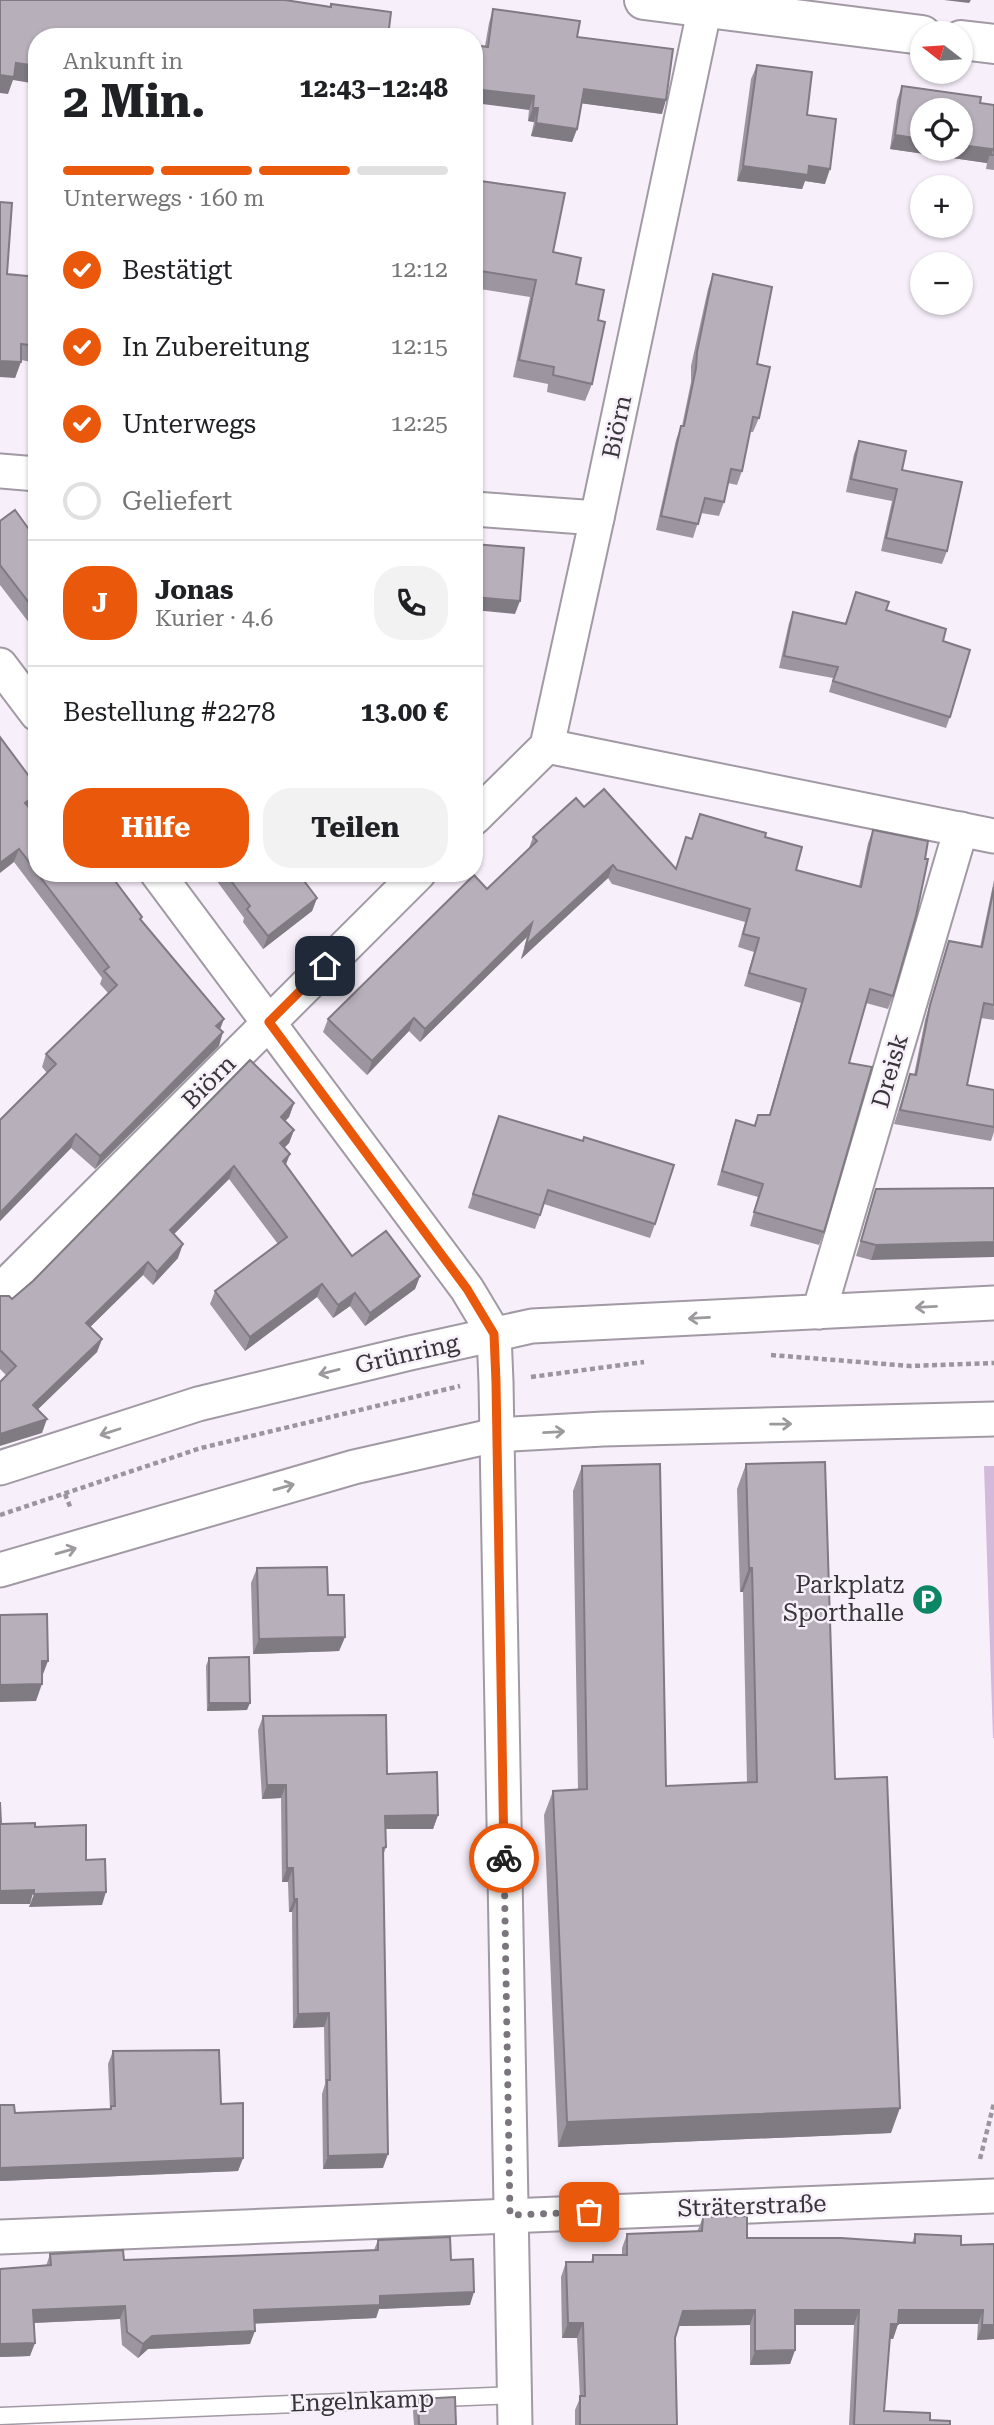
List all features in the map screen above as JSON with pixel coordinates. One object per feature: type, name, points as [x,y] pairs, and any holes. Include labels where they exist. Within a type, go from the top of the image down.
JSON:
[{"type":"street","points":[[644,0],[910,33]]},
{"type":"street","name":"Biörn","points":[[547,746],[705,7]]},
{"type":"street","points":[[973,41],[994,44]]},
{"type":"street","points":[[0,471],[28,473]]},
{"type":"street","points":[[483,510],[597,518]]},
{"type":"street","points":[[0,665],[28,702]]},
{"type":"street","points":[[483,809],[547,746],[994,836]]},
{"type":"street","name":"Dreisk","points":[[819,1312],[961,829]]},
{"type":"street","points":[[164,882],[467,1289],[494,1334],[514,2410]]},
{"type":"street","name":"Biörn","points":[[0,1291],[410,882]]},
{"type":"street","name":"Grünring","points":[[0,1468],[198,1404],[532,1326],[994,1303]]},
{"type":"street","points":[[0,1570],[354,1467],[496,1435],[603,1429],[994,1419]]},
{"type":"street","name":"Sträterstraße","points":[[510,2215],[983,2196]]},
{"type":"street","points":[[0,2237],[510,2215]]},
{"type":"lane","name":"Engelnkamp","points":[[0,2416],[514,2410]]},
{"type":"path","points":[[983,2196],[994,2103]]},
{"type":"shaded area","points":[[984,1466],[994,1466],[994,1738],[993,1738]]},
{"type":"building","points":[[0,0],[285,0],[391,12],[389,28],[28,28],[28,65],[16,63],[14,77],[0,75]]},
{"type":"building","points":[[493,9],[580,21],[577,37],[673,49],[666,100],[584,89],[577,129],[536,123],[538,108],[533,108],[534,96],[483,90],[483,46],[488,47]]},
{"type":"building","points":[[757,65],[812,72],[807,115],[836,119],[830,169],[809,166],[808,175],[743,166]]},
{"type":"building","points":[[902,86],[981,97],[980,103],[994,105],[994,155],[991,155],[992,149],[973,147],[973,98],[910,98],[910,137],[895,135]]},
{"type":"building","points":[[483,181],[565,193],[553,252],[581,258],[576,284],[604,290],[598,320],[605,322],[592,384],[553,375],[554,367],[519,360],[536,280],[483,271]]},
{"type":"building","points":[[0,202],[12,203],[7,274],[28,276],[28,345],[21,344],[21,362],[0,361]]},
{"type":"building","points":[[713,274],[772,287],[757,364],[770,367],[759,418],[753,417],[742,471],[731,469],[724,502],[705,498],[698,524],[661,516],[681,426],[684,426]]},
{"type":"building","points":[[859,441],[906,451],[902,470],[962,482],[947,551],[886,538],[897,489],[851,479]]},
{"type":"building","points":[[15,510],[28,528],[28,601],[0,565],[0,521]]},
{"type":"building","points":[[483,545],[524,548],[520,601],[483,598]]},
{"type":"building","points":[[856,592],[889,602],[886,610],[946,629],[943,641],[970,650],[950,717],[833,681],[838,667],[784,656],[793,612],[846,624]]},
{"type":"building","points":[[0,737],[28,775],[28,801],[25,803],[28,806],[28,860],[19,849],[0,863]]},
{"type":"building","points":[[604,789],[676,869],[686,837],[692,839],[700,814],[766,833],[765,837],[802,847],[796,870],[861,887],[873,830],[928,841],[925,859],[928,859],[916,916],[893,996],[870,989],[849,1063],[872,1067],[824,1232],[754,1212],[763,1184],[722,1171],[736,1120],[755,1126],[758,1115],[770,1115],[806,989],[749,973],[759,938],[743,934],[750,909],[617,870],[613,865],[526,945],[532,923],[425,1029],[414,1018],[372,1061],[328,1019],[467,882],[480,882],[487,889],[537,841],[533,837],[576,798],[584,807]]},
{"type":"building","points":[[44,882],[116,882],[142,917],[140,919],[224,1019],[216,1026],[223,1032],[100,1156],[76,1134],[0,1213],[0,1120],[56,1064],[46,1054],[117,985],[104,971],[109,967]]},
{"type":"building","points":[[232,882],[305,882],[317,898],[268,936],[247,909],[250,906]]},
{"type":"building","points":[[994,887],[994,1005],[984,1003],[967,1085],[994,1090],[994,1127],[900,1110],[910,1074],[916,1075],[930,1005],[949,941],[982,947]]},
{"type":"building","points":[[250,1060],[294,1103],[281,1117],[294,1130],[280,1143],[290,1154],[283,1161],[352,1256],[386,1231],[420,1276],[370,1313],[355,1293],[338,1305],[322,1284],[250,1337],[215,1291],[287,1237],[234,1166],[170,1230],[183,1244],[157,1272],[148,1262],[86,1323],[102,1339],[33,1405],[47,1419],[0,1434],[0,1382],[16,1366],[0,1350],[0,1296],[9,1296],[12,1299],[33,1281]]},
{"type":"building","points":[[499,1116],[583,1141],[584,1137],[674,1165],[655,1224],[548,1190],[540,1215],[473,1194]]},
{"type":"building","points":[[994,1188],[994,1242],[876,1245],[861,1241],[876,1189]]},
{"type":"building","points":[[825,1462],[835,1779],[887,1777],[900,2108],[567,2122],[553,1791],[587,1789],[582,1466],[660,1464],[666,1786],[757,1782],[752,1568],[749,1568],[746,1464]]},
{"type":"building","points":[[327,1567],[328,1595],[344,1595],[345,1637],[259,1639],[257,1568]]},
{"type":"building","points":[[47,1614],[48,1661],[42,1661],[42,1684],[0,1685],[0,1615]]},
{"type":"building","points":[[249,1657],[250,1703],[209,1703],[209,1658]]},
{"type":"building","points":[[386,1715],[387,1774],[437,1772],[438,1815],[385,1816],[386,1847],[383,1848],[388,2154],[328,2156],[329,2013],[298,2014],[297,1899],[294,1899],[293,1868],[287,1868],[286,1785],[267,1785],[263,1716]]},
{"type":"building","points":[[0,1802],[1,1824],[35,1823],[35,1827],[86,1825],[86,1860],[105,1859],[106,1892],[34,1894],[34,1890],[0,1891]]},
{"type":"building","points":[[219,2050],[221,2104],[243,2103],[243,2158],[0,2168],[0,2105],[14,2105],[15,2113],[111,2109],[111,2106],[115,2106],[113,2051]]},
{"type":"building","points":[[747,2216],[747,2238],[841,2238],[915,2243],[915,2234],[961,2236],[961,2245],[994,2244],[994,2325],[982,2325],[983,2310],[899,2310],[898,2324],[891,2324],[884,2411],[930,2413],[930,2420],[950,2421],[950,2425],[854,2425],[859,2310],[795,2310],[795,2350],[755,2351],[755,2310],[683,2311],[675,2338],[677,2425],[580,2425],[580,2396],[585,2396],[583,2323],[568,2323],[566,2262],[593,2262],[593,2255],[627,2255],[627,2234],[702,2231],[703,2217]]},
{"type":"building","points":[[450,2237],[451,2260],[473,2259],[474,2292],[380,2296],[380,2305],[254,2310],[255,2331],[152,2336],[143,2344],[127,2332],[125,2306],[33,2310],[35,2343],[0,2344],[0,2269],[51,2265],[50,2254],[123,2250],[124,2260],[378,2250],[378,2240]]},
{"type":"building","points":[[455,2397],[456,2425],[419,2425],[418,2399]]},
{"type":"way so far","points":[[504,1858],[510,2215],[589,2212]]},
{"type":"place","name":"Parkplatz Sporthalle","points":[[927,1599]]},
{"type":"route","points":[[325,966],[269,1022],[467,1289],[494,1334],[504,1858]]}]
